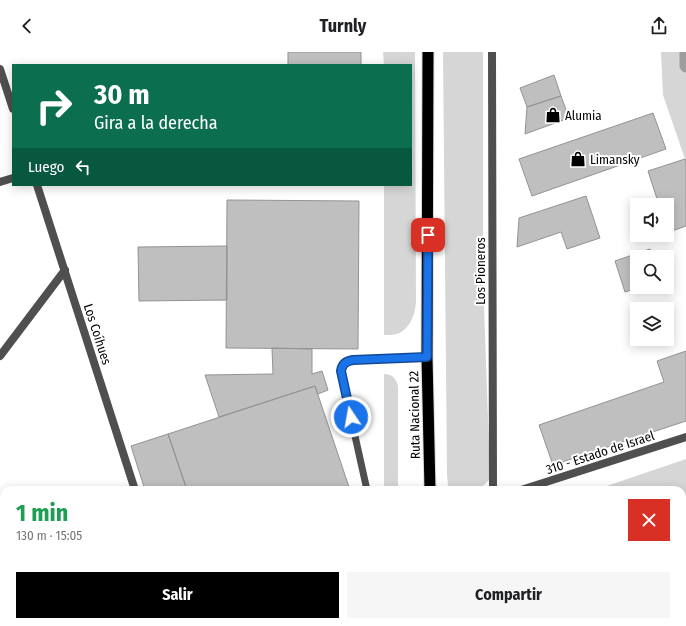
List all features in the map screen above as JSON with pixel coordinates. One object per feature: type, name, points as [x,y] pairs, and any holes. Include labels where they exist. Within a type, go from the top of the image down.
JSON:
[{"type":"highway","name":"Ruta Nacional 22","points":[[428,52],[427,357],[430,486]]},
{"type":"street","name":"Los Pioneros","points":[[492,52],[493,486]]},
{"type":"street","points":[[0,69],[12,106]]},
{"type":"street","points":[[0,182],[12,178]]},
{"type":"street","name":"Los Coíhues","points":[[37,186],[134,486]]},
{"type":"street","points":[[0,356],[65,270]]},
{"type":"street","name":"310 - Estado de Israel","points":[[533,486],[686,437]]},
{"type":"lane","points":[[366,486],[341,373],[342,366],[348,361],[353,360],[427,357]]},
{"type":"shaded area","points":[[383,52],[415,52],[416,304],[412,320],[406,328],[397,334],[387,335],[384,335],[384,186],[412,186],[412,64],[384,64]]},
{"type":"shaded area","points":[[443,52],[483,52],[483,278],[490,476],[488,481],[482,486],[449,486],[447,475]]},
{"type":"shaded area","points":[[661,52],[686,52],[686,162],[663,95]]},
{"type":"shaded area","points":[[384,374],[393,377],[398,386],[398,486],[384,486]]},
{"type":"shaded area","points":[[686,459],[686,486],[607,486]]},
{"type":"building","points":[[288,52],[361,52],[361,64],[288,64]]},
{"type":"building","points":[[554,75],[561,96],[527,107],[520,88]]},
{"type":"building","points":[[561,96],[569,118],[525,134],[527,107]]},
{"type":"building","points":[[653,113],[666,149],[532,196],[519,159]]},
{"type":"building","points":[[685,159],[686,226],[674,230],[674,198],[657,198],[648,171]]},
{"type":"building","points":[[586,196],[600,238],[567,249],[561,232],[517,247],[519,218]]},
{"type":"building","points":[[227,200],[359,201],[358,349],[226,348]]},
{"type":"building","points":[[227,246],[227,300],[139,301],[138,247]]},
{"type":"building","points":[[630,256],[630,290],[625,292],[615,261]]},
{"type":"building","points":[[272,348],[312,349],[312,374],[322,371],[328,390],[318,394],[315,386],[219,417],[205,375],[273,374]]},
{"type":"building","points":[[686,351],[686,421],[553,465],[539,425],[664,382],[657,361]]},
{"type":"building","points":[[315,386],[349,486],[186,486],[168,434]]},
{"type":"building","points":[[168,434],[186,486],[144,486],[131,446]]},
{"type":"waterway","points":[[686,52],[686,66]]},
{"type":"place","name":"Alumia","points":[[553,115]]},
{"type":"place","name":"Limansky","points":[[578,159]]},
{"type":"route","points":[[351,417],[341,371],[345,362],[353,360],[427,357],[428,235]]}]
